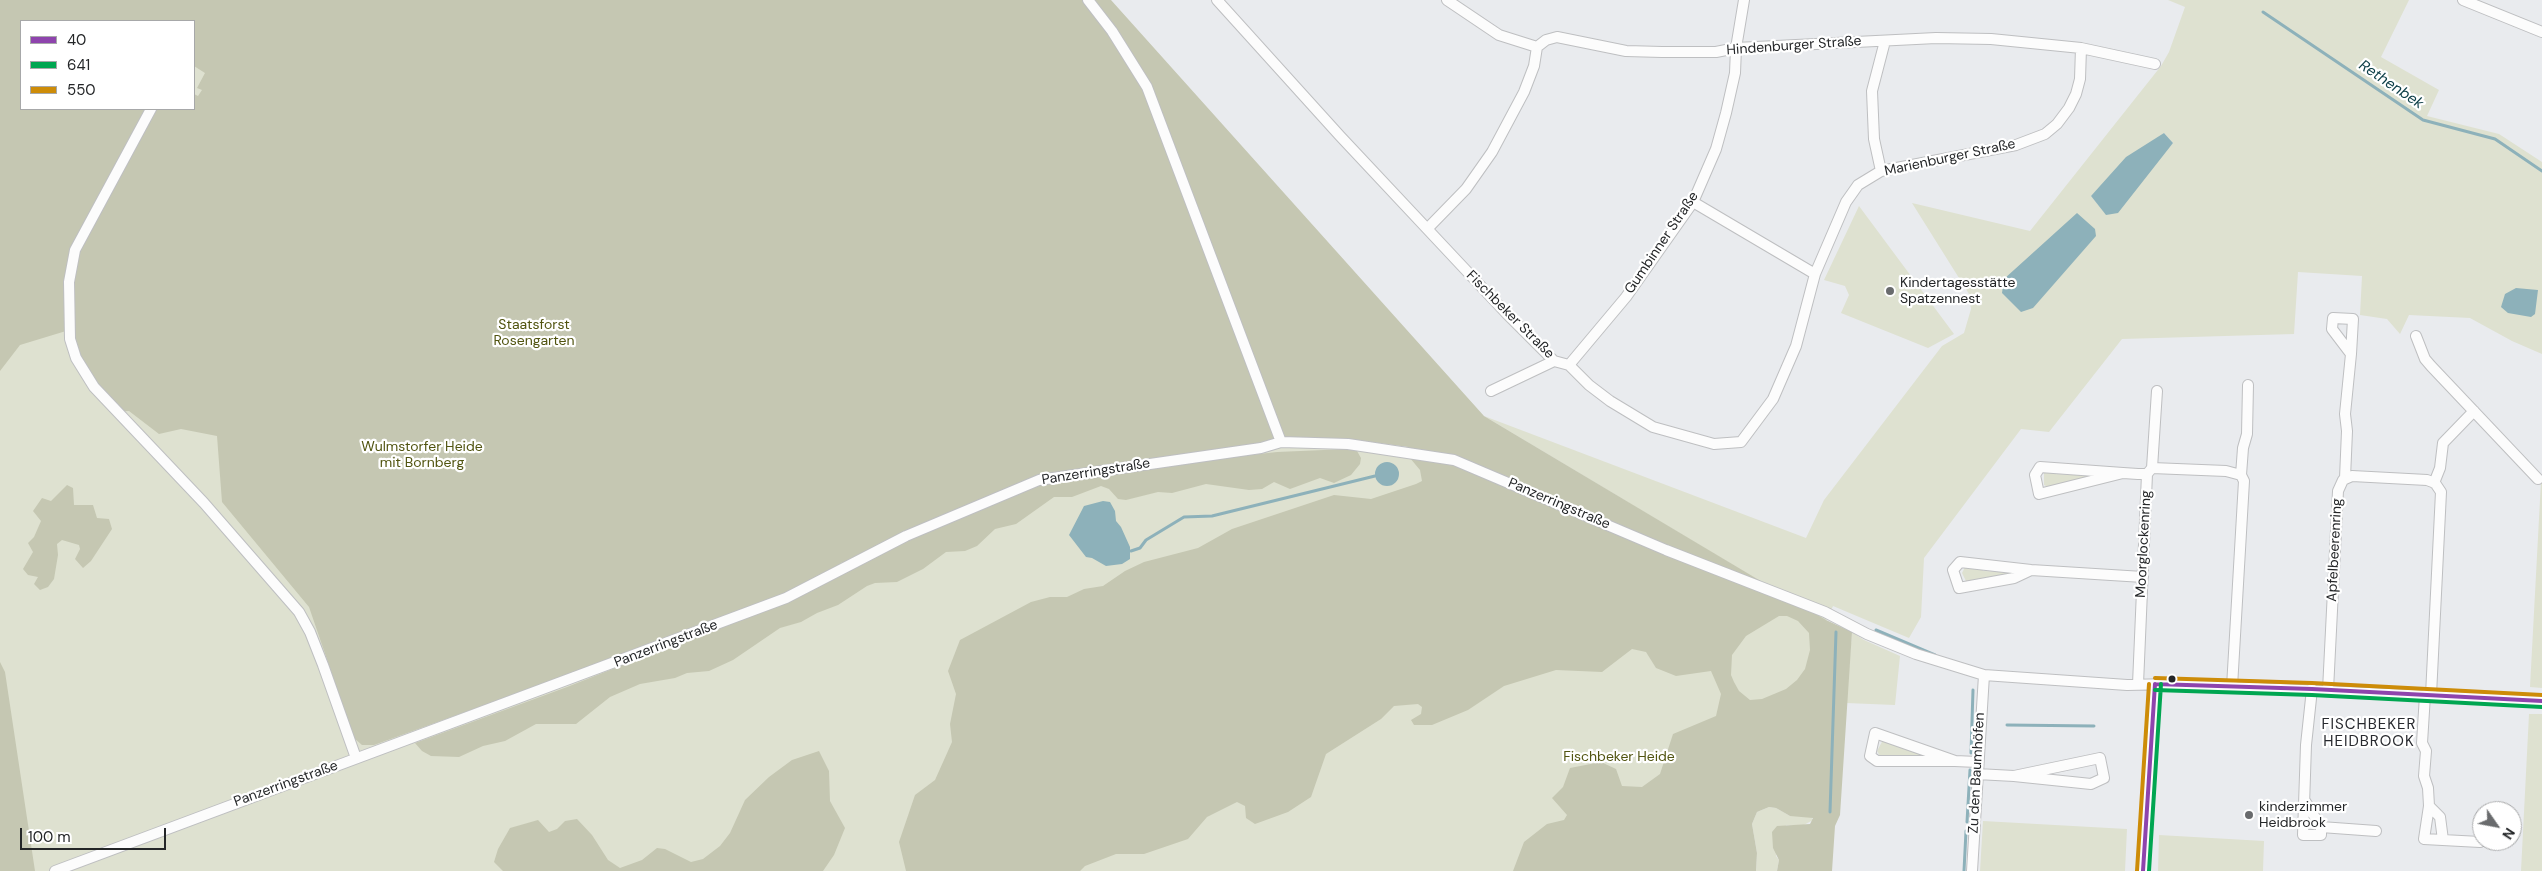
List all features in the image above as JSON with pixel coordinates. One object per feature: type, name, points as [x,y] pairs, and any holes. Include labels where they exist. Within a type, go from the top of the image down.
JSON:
[{"type":"street","points":[[1088,0],[1112,31],[1147,87],[1281,442]]},
{"type":"street","name":"Fischbeker Straße","points":[[1218,0],[1340,136],[1507,314],[1554,361],[1570,365],[1589,385],[1610,402],[1654,427],[1714,444],[1741,442],[1773,399],[1788,367],[1804,321],[1815,274]]},
{"type":"street","points":[[1428,228],[1466,189],[1492,152],[1524,92],[1534,66],[1537,47],[1499,35],[1448,0]]},
{"type":"street","name":"Gumbinner Straße","points":[[1570,365],[1626,297],[1693,202],[1716,149],[1726,113],[1735,73],[1736,48],[1744,0]]},
{"type":"street","points":[[2463,0],[2542,32]]},
{"type":"street","name":"Hindenburger Straße","points":[[1537,47],[1546,40],[1557,37],[1626,51],[1716,52],[1736,48],[1885,41],[1991,39],[2080,48],[2155,64]]},
{"type":"street","points":[[1881,171],[1874,139],[1872,91],[1885,41]]},
{"type":"street","name":"Marienburger Straße","points":[[1815,274],[1846,202],[1858,185],[1881,171],[2016,145],[2045,134],[2061,119],[2076,94],[2080,79],[2080,48]]},
{"type":"street","points":[[150,110],[75,250],[69,282],[70,339],[76,358],[94,387],[204,503],[299,612],[310,632],[320,657],[356,758]]},
{"type":"street","points":[[1693,202],[1815,274]]},
{"type":"street","points":[[2416,336],[2425,359],[2538,478]]},
{"type":"street","points":[[2345,478],[2347,430],[2345,414],[2351,354]]},
{"type":"street","points":[[1491,391],[1554,361]]},
{"type":"street","points":[[2232,687],[2244,481],[2241,476],[2246,434],[2248,385]]},
{"type":"street","name":"Moorglockenring","points":[[2138,684],[2149,471],[2157,391]]},
{"type":"street","points":[[2472,842],[2424,840],[2429,806],[2428,788],[2424,776],[2426,751],[2422,743],[2428,695],[2442,496],[2434,483],[2439,471],[2443,443],[2474,411]]},
{"type":"street","name":"Panzerringstraße","points":[[54,871],[786,598],[906,536],[1039,480],[1261,448],[1281,442],[1348,444],[1454,460],[1666,550],[1826,612],[1867,634],[1908,651],[1984,675],[2138,684],[2312,689],[2542,701]]},
{"type":"street","points":[[2123,473],[2039,494],[2035,475],[2040,467],[2123,473],[2226,471],[2241,476]]},
{"type":"street","name":"Apfelbeerenring","points":[[2328,690],[2338,491],[2345,478],[2352,476],[2427,480],[2434,483]]},
{"type":"street","points":[[2031,570],[2014,578],[1959,588],[1953,570],[1960,562],[2031,570],[2143,577]]},
{"type":"street","name":"Zu den Baumhöfen","points":[[1972,871],[1977,762],[1984,675]]},
{"type":"street","points":[[2143,871],[2155,684]]},
{"type":"street","points":[[2304,801],[2321,826],[2321,835],[2303,835],[2304,801],[2306,745],[2312,689]]},
{"type":"street","points":[[1956,761],[1875,733],[1870,756],[1877,761],[1977,762]]},
{"type":"street","points":[[1977,774],[2091,784],[2104,778],[2100,758],[2014,776]]},
{"type":"street","points":[[2429,806],[2440,817],[2443,840]]},
{"type":"street","points":[[2321,826],[2376,830]]},
{"type":"green space","name":"Wulmstorfer Heide mit Bornberg","points":[[0,0],[789,0],[852,464],[906,536],[1039,480],[1281,442],[1419,454],[1821,618],[1484,416],[1806,538],[1824,500],[1942,346],[1964,333],[1971,309],[1969,294],[1912,203],[2030,231],[2161,66],[2169,52],[2185,7],[2168,0],[2409,0],[2381,57],[2439,90],[2427,116],[2499,134],[2542,162],[2542,354],[2512,341],[2470,318],[2409,315],[2400,334],[2387,319],[2360,315],[2362,276],[2298,272],[2294,334],[2122,339],[2049,432],[2021,429],[1924,558],[1921,617],[1909,638],[1833,606],[1826,621],[1818,694],[1735,731],[1728,871],[0,871]],"holes":[[[2164,133],[2173,143],[2106,214],[2091,196]]]},
{"type":"green space","name":"Staatsforst Rosengarten","points":[[0,0],[1111,0],[1484,416],[1826,620],[1852,632],[1840,815],[1835,826],[1832,871],[1777,871],[1779,860],[1773,848],[1772,832],[1777,826],[1810,824],[1813,818],[1790,816],[1776,808],[1769,807],[1757,812],[1752,824],[1757,853],[1756,871],[1513,871],[1524,842],[1547,824],[1564,820],[1567,815],[1552,798],[1563,787],[1570,768],[1601,762],[1616,769],[1622,786],[1642,787],[1660,774],[1673,734],[1716,716],[1721,694],[1711,671],[1676,676],[1656,668],[1646,652],[1632,649],[1602,672],[1556,670],[1504,686],[1468,710],[1432,725],[1414,725],[1411,720],[1421,714],[1422,707],[1418,704],[1394,706],[1381,719],[1326,754],[1311,797],[1288,812],[1255,824],[1246,818],[1245,806],[1237,802],[1207,817],[1188,839],[1144,854],[1116,854],[1085,866],[1080,871],[906,871],[899,842],[915,795],[935,780],[952,742],[950,724],[956,694],[948,671],[960,640],[1031,602],[1050,597],[1067,597],[1084,589],[1103,586],[1125,571],[1144,562],[1198,548],[1232,529],[1334,495],[1371,499],[1416,484],[1422,481],[1420,470],[1410,458],[1408,447],[1349,439],[1291,437],[1262,444],[1038,476],[903,532],[855,558],[841,563],[831,571],[786,596],[374,745],[362,745],[354,738],[309,607],[222,502],[217,436],[181,429],[159,434],[129,411],[113,412],[66,331],[20,345],[0,371]],"holes":[[[1779,616],[1787,616],[1798,621],[1809,633],[1810,650],[1805,669],[1797,680],[1786,689],[1762,699],[1750,700],[1739,691],[1731,675],[1732,655],[1746,636]]]},
{"type":"green space","points":[[1859,206],[1954,334],[1928,348],[1841,313],[1849,295],[1845,286],[1824,280]]},
{"type":"green space","points":[[1347,449],[1357,451],[1361,458],[1360,464],[1351,475],[1334,483],[1320,478],[1290,489],[1274,482],[1262,489],[1249,490],[1206,484],[1172,493],[1158,492],[1126,500],[1118,499],[1109,489],[1101,486],[1072,497],[1054,497],[1016,524],[995,529],[977,546],[965,551],[946,552],[923,569],[897,582],[875,583],[867,586],[838,605],[801,622],[780,628],[733,660],[709,671],[687,673],[675,678],[640,684],[610,697],[576,724],[536,724],[505,741],[483,746],[459,757],[431,756],[422,751],[415,743],[567,687],[787,600],[909,540],[1041,484],[1151,466],[1277,452]]},
{"type":"green space","points":[[2044,471],[2055,471],[2055,474],[2087,475],[2088,472],[2095,477],[2048,487],[2044,485]]},
{"type":"green space","points":[[2542,481],[2542,688],[2530,687]]},
{"type":"green space","points":[[67,485],[73,488],[74,505],[93,505],[97,518],[109,519],[112,529],[91,561],[83,568],[75,559],[80,549],[79,545],[62,540],[57,544],[58,555],[54,579],[48,587],[40,590],[34,584],[38,577],[28,575],[23,569],[33,552],[28,543],[34,537],[41,521],[33,511],[42,498],[51,501]]},
{"type":"green space","points":[[1965,567],[1982,568],[1983,571],[2007,572],[2008,569],[2015,574],[1967,583],[1962,573]]},
{"type":"green space","points":[[1852,632],[1864,640],[1900,656],[1895,705],[1846,703]]},
{"type":"green space","points":[[0,662],[5,672],[35,871],[0,871]]},
{"type":"green space","points":[[2529,714],[2542,714],[2542,871],[2521,871]]},
{"type":"green space","points":[[1883,740],[1929,755],[1928,760],[1921,756],[1897,755],[1897,758],[1880,756],[1877,751]]},
{"type":"green space","points":[[819,751],[829,771],[830,801],[845,828],[834,855],[823,871],[503,871],[494,862],[498,849],[510,828],[538,820],[549,832],[557,829],[565,821],[577,819],[592,835],[608,860],[620,868],[642,860],[657,848],[665,849],[691,862],[703,859],[720,846],[730,833],[745,800],[769,777],[792,760]]},
{"type":"green space","points":[[1769,807],[1776,808],[1790,816],[1811,816],[1813,820],[1802,826],[1786,825],[1776,856],[1779,860],[1777,871],[1756,871],[1757,853],[1752,824],[1757,812]]},
{"type":"green space","points":[[1983,821],[2127,829],[2125,871],[1980,871]]},
{"type":"green space","points":[[2159,835],[2264,841],[2263,871],[2158,871]]},
{"type":"water","points":[[2164,133],[2173,143],[2118,213],[2106,215],[2091,196],[2126,157]]},
{"type":"water","points":[[2077,213],[2095,229],[2096,236],[2033,308],[2021,312],[2002,293],[2004,279]]},
{"type":"water","points":[[2516,288],[2538,290],[2535,314],[2531,317],[2508,313],[2501,307],[2505,294]]},
{"type":"water","points":[[1387,462],[1396,465],[1399,474],[1396,483],[1387,486],[1378,483],[1375,474],[1378,465]]},
{"type":"water","points":[[1103,501],[1110,502],[1115,511],[1116,521],[1121,527],[1130,547],[1130,559],[1122,564],[1106,566],[1092,558],[1086,557],[1069,535],[1084,506]]},
{"type":"waterway","name":"Rethenbek","points":[[2263,12],[2423,120],[2495,139],[2542,171]]},
{"type":"waterway","points":[[1131,551],[1140,548],[1146,540],[1184,517],[1212,516],[1375,476]]},
{"type":"waterway","points":[[1876,630],[1935,655]]},
{"type":"waterway","points":[[1830,812],[1836,632]]},
{"type":"waterway","points":[[1971,753],[1973,690]]},
{"type":"waterway","points":[[2007,725],[2094,726]]},
{"type":"waterway","points":[[1967,822],[1970,770]]},
{"type":"waterway","points":[[1964,871],[1966,831]]},
{"type":"transit line","name":"550","points":[[2155,678],[2312,683],[2542,695]]},
{"type":"transit line","name":"550","points":[[2137,871],[2149,684]]},
{"type":"transit line","name":"40","points":[[2155,684],[2312,689],[2542,701]]},
{"type":"transit line","name":"40","points":[[2143,871],[2155,684]]},
{"type":"transit line","name":"641","points":[[2149,871],[2161,684]]},
{"type":"transit line","name":"641","points":[[2155,690],[2312,695],[2542,707]]},
{"type":"place","name":"Kindertagesstätte Spatzennest","points":[[1890,291]]},
{"type":"place","name":"kinderzimmer Heidbrook","points":[[2249,815]]},
{"type":"district","name":"FISCHBEKER HEIDBROOK","points":[[2369,734]]},
{"type":"park label","name":"Fischbeker Heide","points":[[1619,757]]}]
